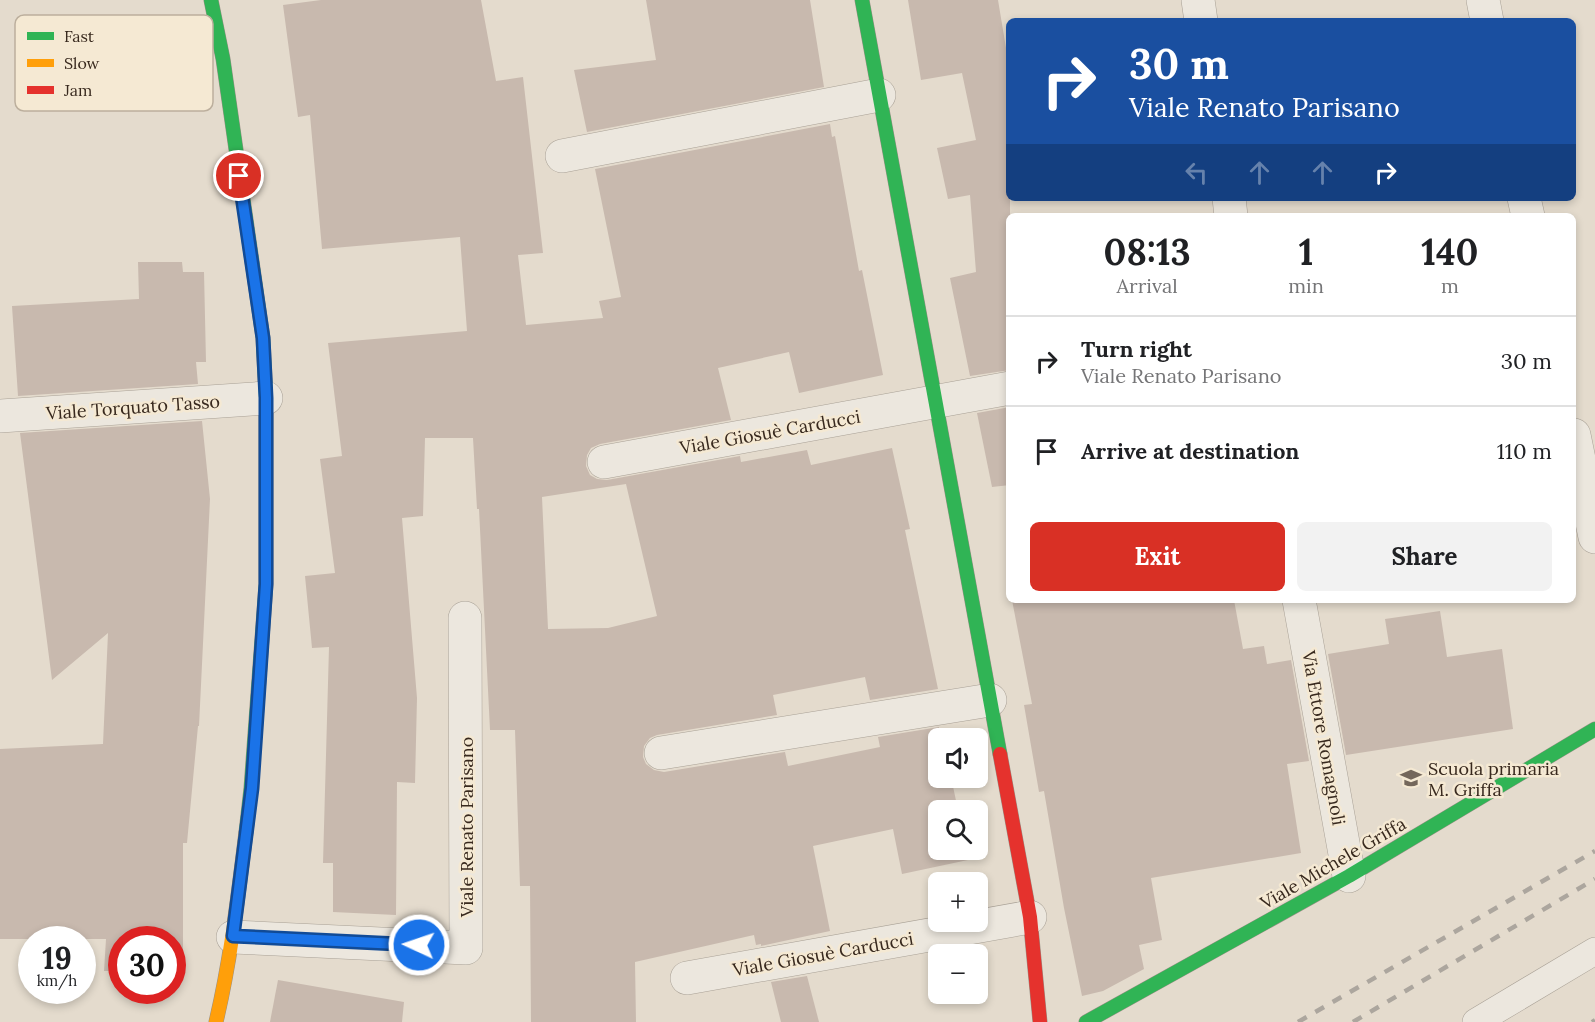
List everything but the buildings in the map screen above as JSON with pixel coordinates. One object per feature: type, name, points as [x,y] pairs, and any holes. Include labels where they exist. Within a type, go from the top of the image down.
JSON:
[{"type":"street","points":[[211,0],[223,59],[263,338],[266,398],[266,584],[252,788],[233,936],[216,1022]]},
{"type":"street","points":[[862,0],[1030,917],[1040,1022]]},
{"type":"street","points":[[1198,0],[1201,18]]},
{"type":"street","points":[[1483,0],[1486,18]]},
{"type":"street","points":[[562,156],[879,95]]},
{"type":"street","name":"Viale Giosuè Carducci","points":[[604,462],[1006,389]]},
{"type":"street","name":"Viale Torquato Tasso","points":[[0,416],[266,398]]},
{"type":"street","points":[[1576,445],[1595,537]]},
{"type":"street","name":"Via Ettore Romagnoli","points":[[1300,603],[1349,876]]},
{"type":"street","name":"Viale Renato Parisano","points":[[233,936],[466,948],[465,618]]},
{"type":"street","points":[[661,753],[990,700]]},
{"type":"street","name":"Viale Michele Griffa","points":[[1086,1022],[1349,876],[1595,729]]},
{"type":"street","name":"Viale Giosuè Carducci","points":[[687,978],[1030,917]]},
{"type":"lane","points":[[1476,1022],[1595,951]]},
{"type":"railway","points":[[1298,1022],[1595,851]]},
{"type":"railway","points":[[1353,1022],[1595,879]]},
{"type":"traffic: fast","points":[[211,0],[223,59],[263,338],[266,398],[266,584],[246,832]]},
{"type":"traffic: fast","points":[[862,0],[1000,754]]},
{"type":"traffic: fast","points":[[1086,1022],[1349,876],[1595,729]]},
{"type":"traffic: slow","points":[[216,1022],[230,951],[246,832]]},
{"type":"traffic: jam","points":[[1000,754],[1030,917],[1040,1022]]},
{"type":"place","name":"Scuola primaria M. Griffa","points":[[1411,778]]},
{"type":"route","points":[[239,176],[263,338],[266,398],[266,584],[252,788],[233,936],[419,945]]}]
